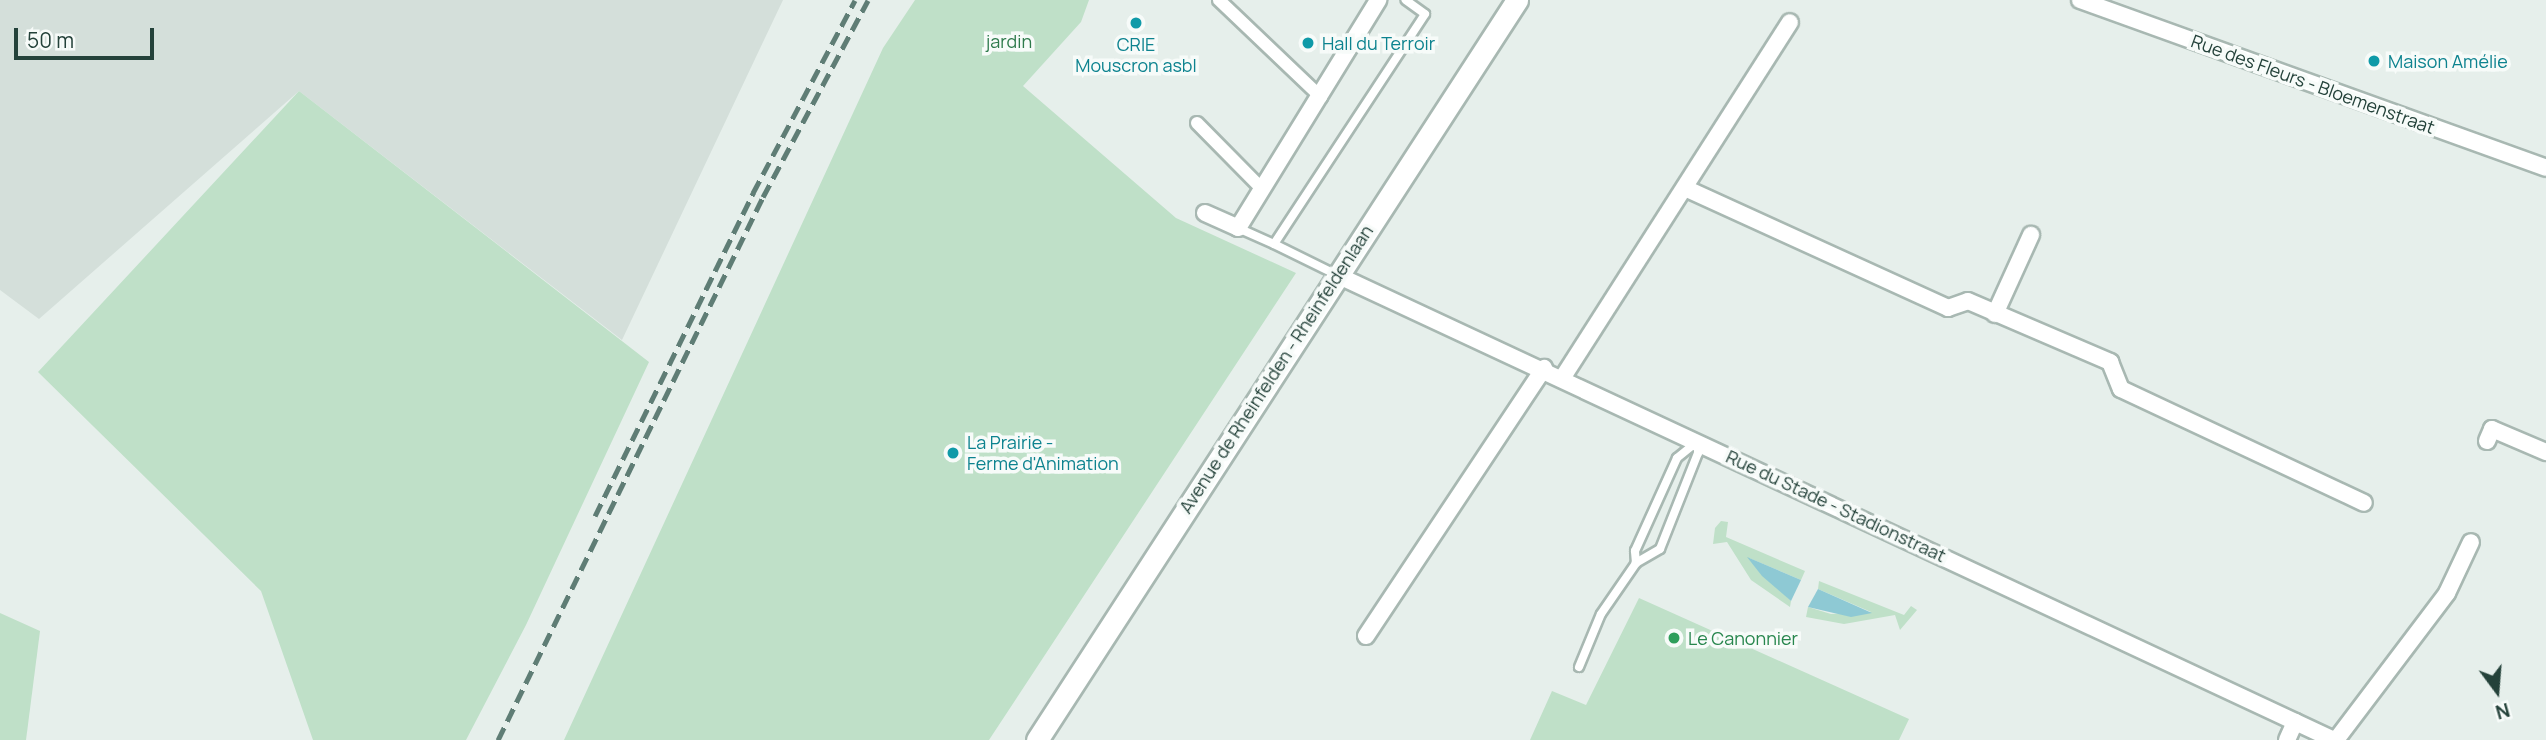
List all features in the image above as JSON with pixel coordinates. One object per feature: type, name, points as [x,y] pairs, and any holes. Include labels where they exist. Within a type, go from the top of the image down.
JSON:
[{"type":"main road","name":"Avenue de Rheinfelden - Rheinfeldenlaan","points":[[1037,740],[1517,0]]},
{"type":"street","points":[[1219,0],[1321,97]]},
{"type":"street","points":[[1205,213],[1238,228],[1261,187],[1321,97],[1378,0]]},
{"type":"street","name":"Rue des Fleurs - Bloemenstraat","points":[[2080,0],[2546,168]]},
{"type":"street","points":[[1563,377],[1687,189],[1790,22]]},
{"type":"street","points":[[1197,123],[1261,187]]},
{"type":"street","points":[[1687,189],[1948,308],[1968,301],[2110,362],[2121,389],[2364,503]]},
{"type":"street","points":[[1995,314],[2031,235]]},
{"type":"street","name":"Rue du Stade - Stadionstraat","points":[[1337,275],[1544,368],[2335,740]]},
{"type":"street","points":[[1366,636],[1544,368]]},
{"type":"street","points":[[2487,441],[2492,429],[2546,452]]},
{"type":"street","points":[[2335,740],[2447,593],[2471,542]]},
{"type":"street","points":[[2287,740],[2295,722]]},
{"type":"lane","points":[[1274,244],[1425,14],[1406,0]]},
{"type":"lane","points":[[1238,228],[1337,275]]},
{"type":"lane","points":[[1636,563],[1635,551],[1676,458],[1698,441]]},
{"type":"lane","points":[[1579,667],[1601,614],[1636,563],[1660,549],[1698,453],[1698,441]]},
{"type":"shaded area","points":[[0,0],[783,0],[622,340],[299,91],[39,319],[0,290]]},
{"type":"green space","name":"jardin","points":[[915,0],[1089,0],[1081,22],[1023,86],[1176,218],[1296,273],[989,740],[564,740],[883,48]]},
{"type":"green space","points":[[299,91],[649,362],[526,625],[466,740],[313,740],[261,591],[38,372]]},
{"type":"green space","points":[[1721,521],[1728,522],[1726,537],[1805,571],[1801,580],[1749,558],[1791,601],[1790,607],[1751,580],[1727,542],[1713,544],[1715,528]]},
{"type":"green space","points":[[1819,581],[1904,615],[1911,606],[1917,610],[1900,630],[1895,615],[1844,624],[1806,617],[1808,607],[1831,614],[1871,612],[1818,589]]},
{"type":"green space","name":"Le Canonnier","points":[[1639,598],[1909,719],[1899,740],[1530,740],[1552,691],[1586,705]]},
{"type":"green space","points":[[0,613],[40,631],[26,740],[0,740]]},
{"type":"water","points":[[1747,557],[1801,580],[1791,601],[1762,576]]},
{"type":"water","points":[[1818,589],[1872,613],[1851,617],[1808,607]]},
{"type":"railway","points":[[595,516],[753,193],[855,0]]},
{"type":"railway","points":[[498,740],[763,197],[868,0]]},
{"type":"place","name":"CRIE Mouscron asbl","points":[[1136,23]]},
{"type":"place","name":"Hall du Terroir","points":[[1308,43]]},
{"type":"place","name":"Maison Amélie","points":[[2374,61]]},
{"type":"place","name":"La Prairie - Ferme d'Animation","points":[[953,453]]},
{"type":"place","name":"Le Canonnier","points":[[1674,638]]}]
